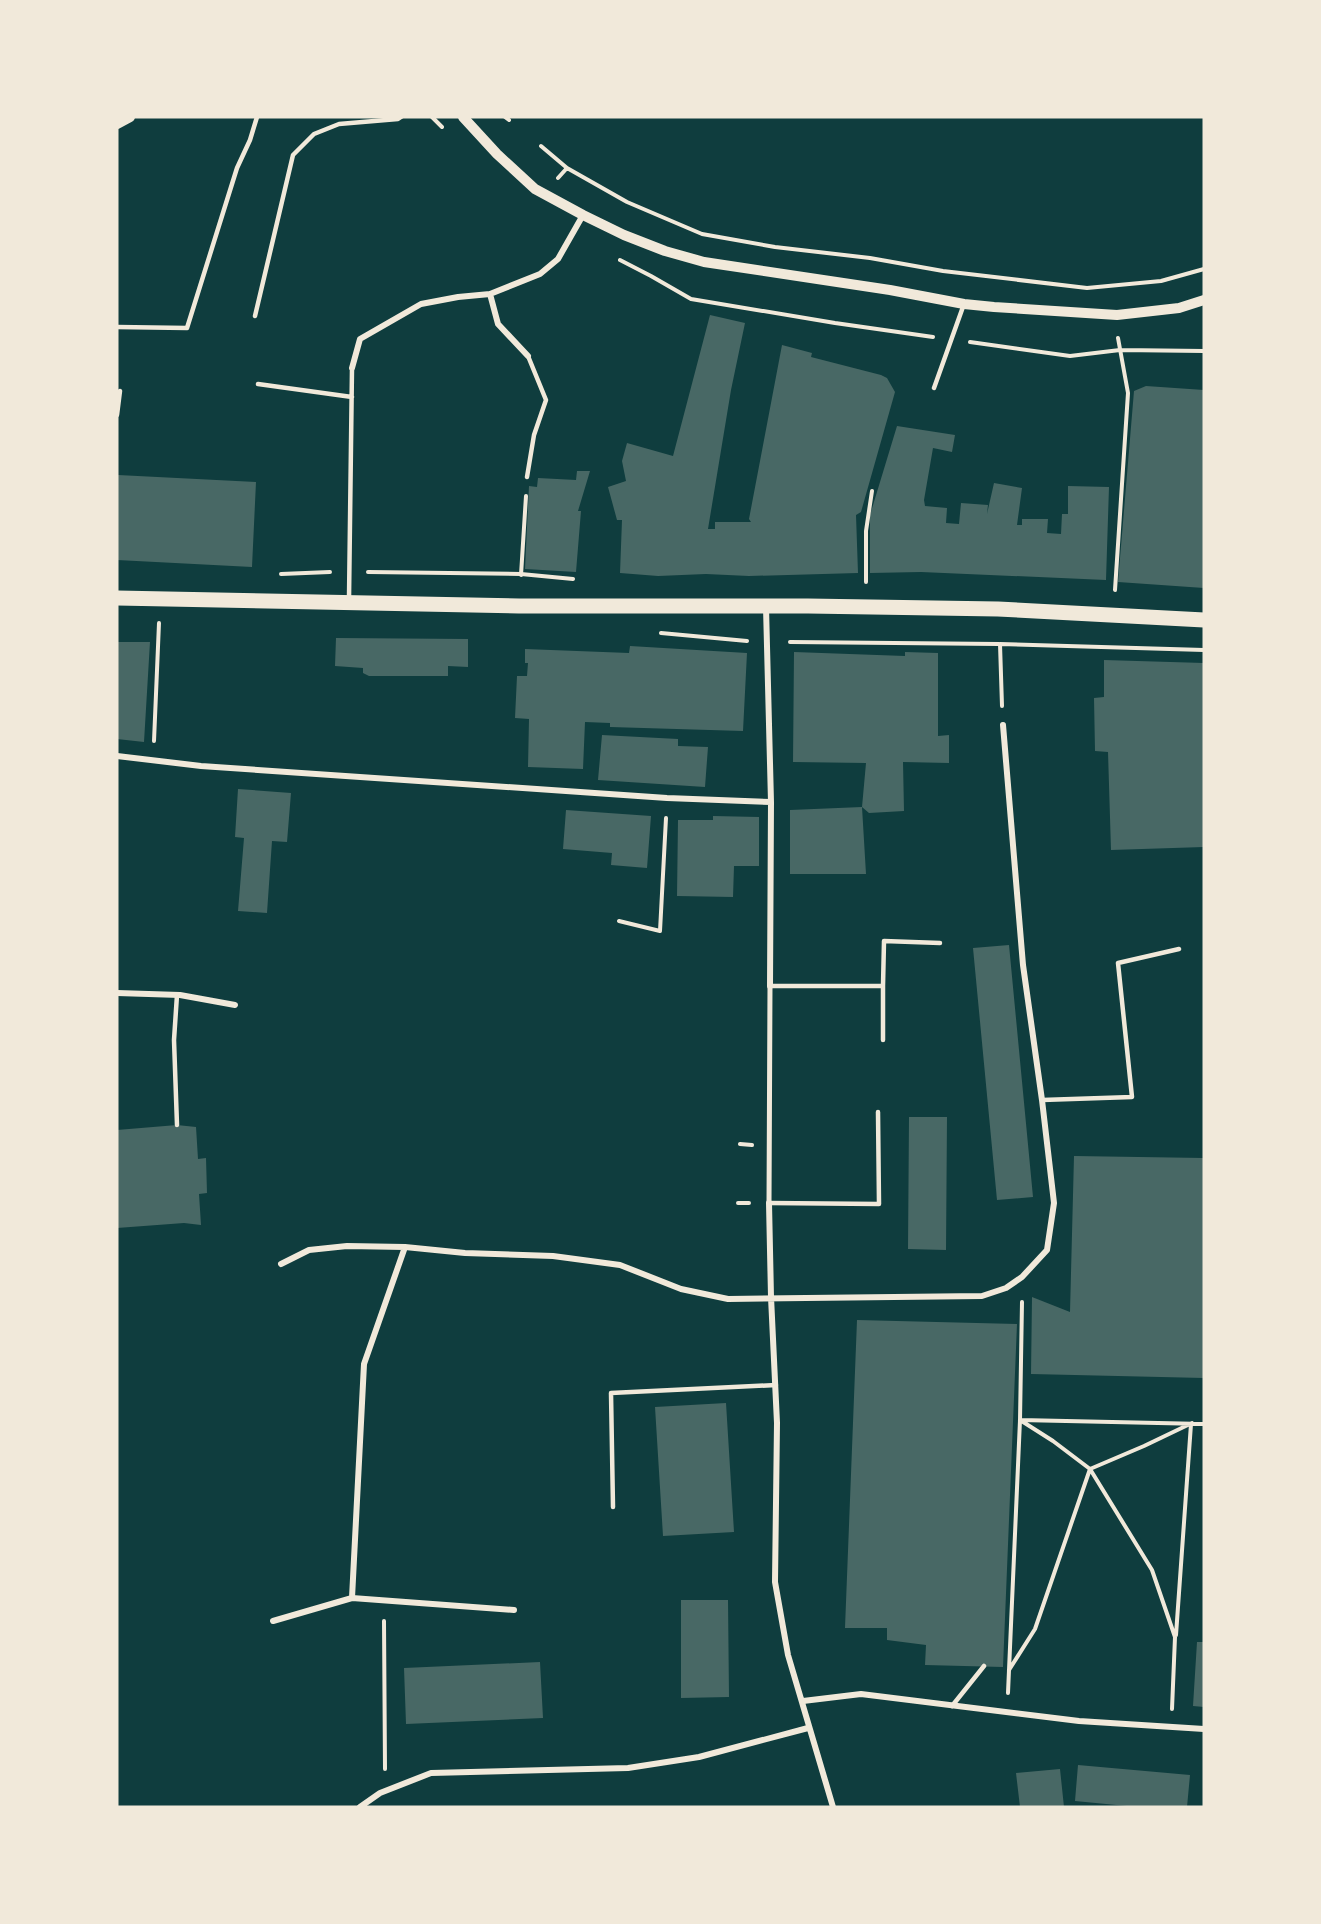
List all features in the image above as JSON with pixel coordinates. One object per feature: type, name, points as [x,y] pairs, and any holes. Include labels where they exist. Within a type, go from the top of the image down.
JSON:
[{"type":"main road","points":[[117,598],[519,606],[987,609],[1204,620]]},
{"type":"street","points":[[117,124],[130,117]]},
{"type":"street","points":[[470,120],[496,154],[536,189],[624,235],[665,251],[704,262],[890,290],[964,304],[1117,315],[1179,308],[1204,300]]},
{"type":"street","points":[[352,368],[360,339],[421,304],[490,294],[540,274],[558,259],[583,215]]},
{"type":"street","points":[[490,294],[498,324],[528,356]]},
{"type":"street","points":[[766,607],[771,802],[769,1203],[777,1423],[775,1582],[788,1655],[833,1807]]},
{"type":"street","points":[[280,1264],[309,1250],[347,1246],[405,1247],[465,1253],[553,1256],[620,1265],[681,1289],[729,1299],[982,1296],[1006,1288],[1022,1277],[1047,1250],[1054,1203],[1023,965],[1003,725]]},
{"type":"street","points":[[117,756],[153,762],[667,798],[771,802]]},
{"type":"street","points":[[117,993],[177,995],[235,1005]]},
{"type":"street","points":[[352,1598],[364,1364],[405,1247]]},
{"type":"street","points":[[273,1621],[352,1598],[514,1610]]},
{"type":"street","points":[[803,1701],[861,1694],[1079,1721],[1204,1729]]},
{"type":"street","points":[[360,1807],[386,1791],[431,1773],[628,1768],[699,1757],[808,1728]]},
{"type":"lane","points":[[117,327],[187,328],[237,168],[250,140],[257,117]]},
{"type":"lane","points":[[255,316],[293,155],[314,134],[339,124],[401,117]]},
{"type":"lane","points":[[934,388],[964,304]]},
{"type":"lane","points":[[527,477],[534,435],[546,400],[528,356]]},
{"type":"lane","points":[[349,602],[352,368]]},
{"type":"lane","points":[[258,384],[352,397]]},
{"type":"lane","points":[[117,415],[120,391]]},
{"type":"lane","points":[[883,1040],[884,941],[940,943]]},
{"type":"lane","points":[[1042,1100],[1132,1098],[1118,963],[1179,949]]},
{"type":"lane","points":[[770,986],[883,986]]},
{"type":"lane","points":[[177,995],[174,1040],[177,1125]]},
{"type":"lane","points":[[769,1203],[879,1204],[878,1112]]},
{"type":"lane","points":[[613,1507],[611,1393],[776,1385]]},
{"type":"lane","points":[[952,1706],[984,1666]]},
{"type":"path","points":[[541,146],[567,168],[627,202],[702,234],[775,247],[1088,288],[1161,281],[1204,269]]},
{"type":"path","points":[[545,193],[567,168]]},
{"type":"path","points":[[611,256],[691,298],[835,323],[1070,356],[1120,350],[1204,351]]},
{"type":"path","points":[[1114,615],[1128,393],[1118,336]]},
{"type":"path","points":[[522,561],[527,477]]},
{"type":"path","points":[[866,572],[866,531],[872,490]]},
{"type":"path","points":[[273,574],[350,572],[521,574],[580,579]]},
{"type":"path","points":[[153,762],[158,598]]},
{"type":"path","points":[[662,633],[750,641]]},
{"type":"path","points":[[790,642],[1000,644],[1204,650]]},
{"type":"path","points":[[1000,644],[1003,725]]},
{"type":"path","points":[[619,921],[660,931],[667,798]]},
{"type":"path","points":[[1007,1713],[1020,1420],[1022,1277]]},
{"type":"path","points":[[1020,1420],[1204,1424]]},
{"type":"path","points":[[1020,1420],[1090,1469],[1152,1570],[1175,1637]]},
{"type":"path","points":[[1009,1671],[1035,1629],[1090,1469],[1192,1423]]},
{"type":"path","points":[[1171,1727],[1175,1637],[1192,1423]]},
{"type":"path","points":[[384,1600],[386,1791]]},
{"type":"building","points":[[710,315],[745,323],[731,390],[708,529],[715,529],[715,522],[751,522],[749,519],[782,345],[812,353],[811,357],[887,378],[895,392],[861,512],[856,515],[858,573],[658,576],[620,573],[622,520],[617,520],[608,487],[626,481],[622,461],[627,443],[673,456]]},
{"type":"building","points":[[1146,386],[1204,390],[1204,588],[1118,582],[1134,391]]},
{"type":"building","points":[[897,426],[955,435],[952,452],[933,448],[924,500],[925,506],[947,508],[946,523],[959,524],[961,503],[988,505],[987,514],[994,483],[1022,488],[1017,525],[1022,525],[1022,519],[1048,519],[1047,533],[1061,534],[1062,514],[1068,514],[1068,486],[1109,487],[1106,580],[921,572],[870,573],[870,515]]},
{"type":"building","points":[[577,471],[590,471],[578,511],[581,511],[576,572],[525,569],[529,486],[537,487],[538,478],[576,480]]},
{"type":"building","points":[[118,475],[256,482],[252,567],[117,560]]},
{"type":"building","points":[[336,638],[468,639],[468,667],[448,666],[448,676],[369,676],[363,673],[363,668],[335,666]]},
{"type":"building","points":[[117,642],[150,642],[144,742],[117,739]]},
{"type":"building","points":[[630,646],[747,653],[743,731],[610,727],[610,723],[585,722],[583,769],[528,767],[529,719],[515,718],[517,676],[527,676],[528,663],[525,663],[525,649],[629,653]]},
{"type":"building","points":[[794,652],[905,656],[905,652],[938,653],[938,736],[949,735],[949,763],[903,762],[904,811],[869,813],[862,807],[866,763],[793,762]]},
{"type":"building","points":[[1104,660],[1204,663],[1204,847],[1111,850],[1108,752],[1095,751],[1094,698],[1104,697]]},
{"type":"building","points":[[602,735],[678,739],[678,746],[708,747],[705,787],[598,780]]},
{"type":"building","points":[[238,789],[291,793],[287,842],[272,841],[267,913],[238,911],[244,838],[235,837]]},
{"type":"building","points":[[862,807],[866,874],[790,874],[790,810]]},
{"type":"building","points":[[566,810],[651,816],[647,868],[611,865],[612,853],[563,849]]},
{"type":"building","points":[[713,816],[759,817],[759,866],[734,866],[733,897],[677,896],[678,820],[713,820]]},
{"type":"building","points":[[1009,945],[1033,1197],[997,1200],[973,948]]},
{"type":"building","points":[[909,1117],[947,1117],[946,1250],[908,1249]]},
{"type":"building","points":[[177,1125],[196,1127],[198,1159],[206,1158],[207,1193],[199,1194],[201,1225],[184,1223],[117,1228],[117,1130]]},
{"type":"building","points":[[1074,1156],[1204,1158],[1204,1378],[1031,1374],[1032,1297],[1070,1312]]},
{"type":"building","points":[[857,1320],[1017,1324],[1003,1667],[925,1665],[926,1645],[887,1640],[887,1628],[845,1628]]},
{"type":"building","points":[[726,1403],[734,1532],[663,1536],[655,1407]]},
{"type":"building","points":[[681,1600],[728,1600],[729,1697],[681,1698]]},
{"type":"building","points":[[1197,1642],[1204,1642],[1204,1707],[1193,1706]]},
{"type":"building","points":[[540,1662],[543,1718],[406,1724],[404,1668]]},
{"type":"building","points":[[1078,1765],[1190,1775],[1187,1807],[1137,1807],[1075,1801]]},
{"type":"building","points":[[1060,1769],[1064,1807],[1020,1807],[1016,1773]]}]
